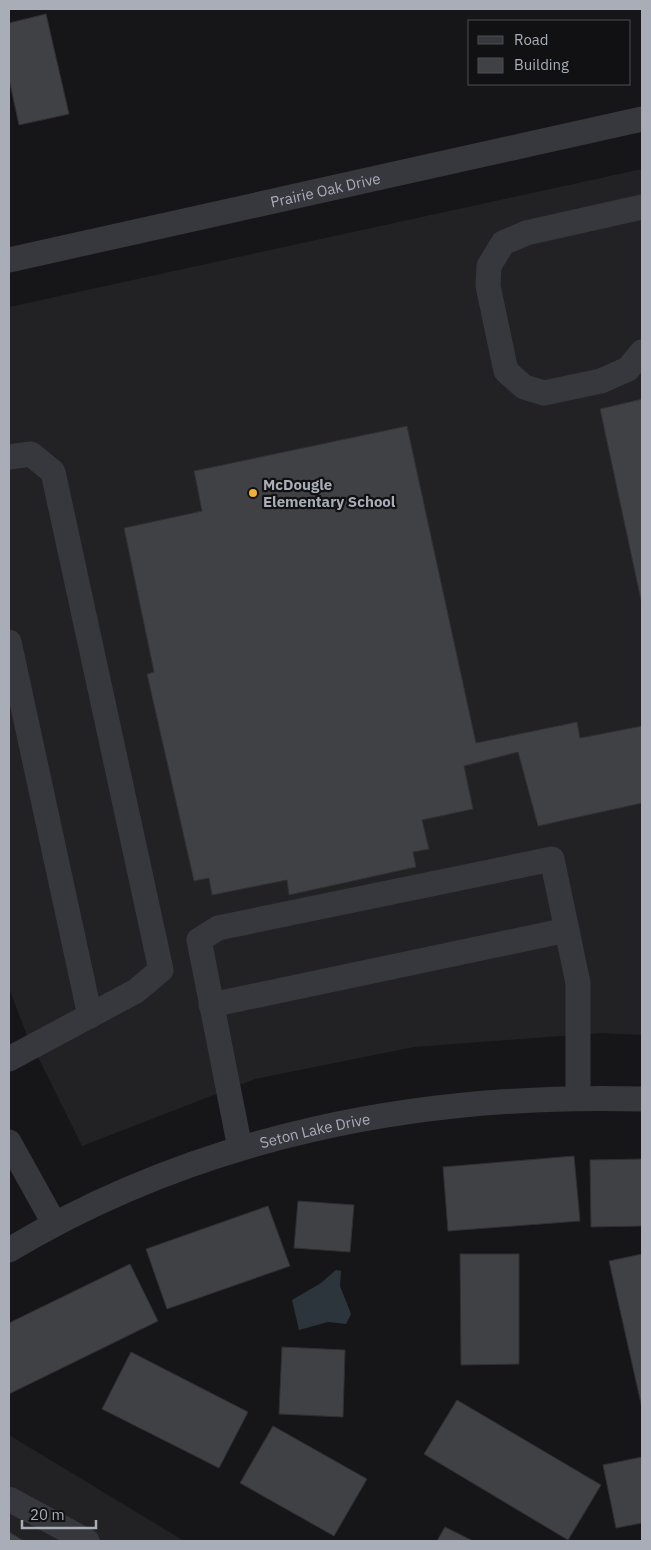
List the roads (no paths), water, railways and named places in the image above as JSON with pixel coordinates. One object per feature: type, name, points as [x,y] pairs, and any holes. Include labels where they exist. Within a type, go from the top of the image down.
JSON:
[{"type":"street","name":"Prairie Oak Drive","points":[[9,260],[642,119]]},
{"type":"street","points":[[642,207],[526,233],[503,244],[489,266],[488,286],[506,371],[524,387],[544,394],[601,381],[628,369],[642,352]]},
{"type":"street","points":[[9,457],[31,454],[53,472],[161,970],[136,991],[9,1059]]},
{"type":"street","points":[[9,642],[90,1016]]},
{"type":"street","points":[[240,1148],[199,940],[218,928],[552,860],[578,983],[578,1097]]},
{"type":"street","points":[[211,1005],[567,930]]},
{"type":"street","name":"Seton Lake Drive","points":[[9,1250],[54,1224],[147,1180],[240,1148],[374,1116],[459,1104],[578,1097],[642,1099]]},
{"type":"street","points":[[9,1142],[54,1224]]},
{"type":"street","points":[[9,1499],[87,1541]]},
{"type":"place","name":"McDougle Elementary School","points":[[253,493]]}]
